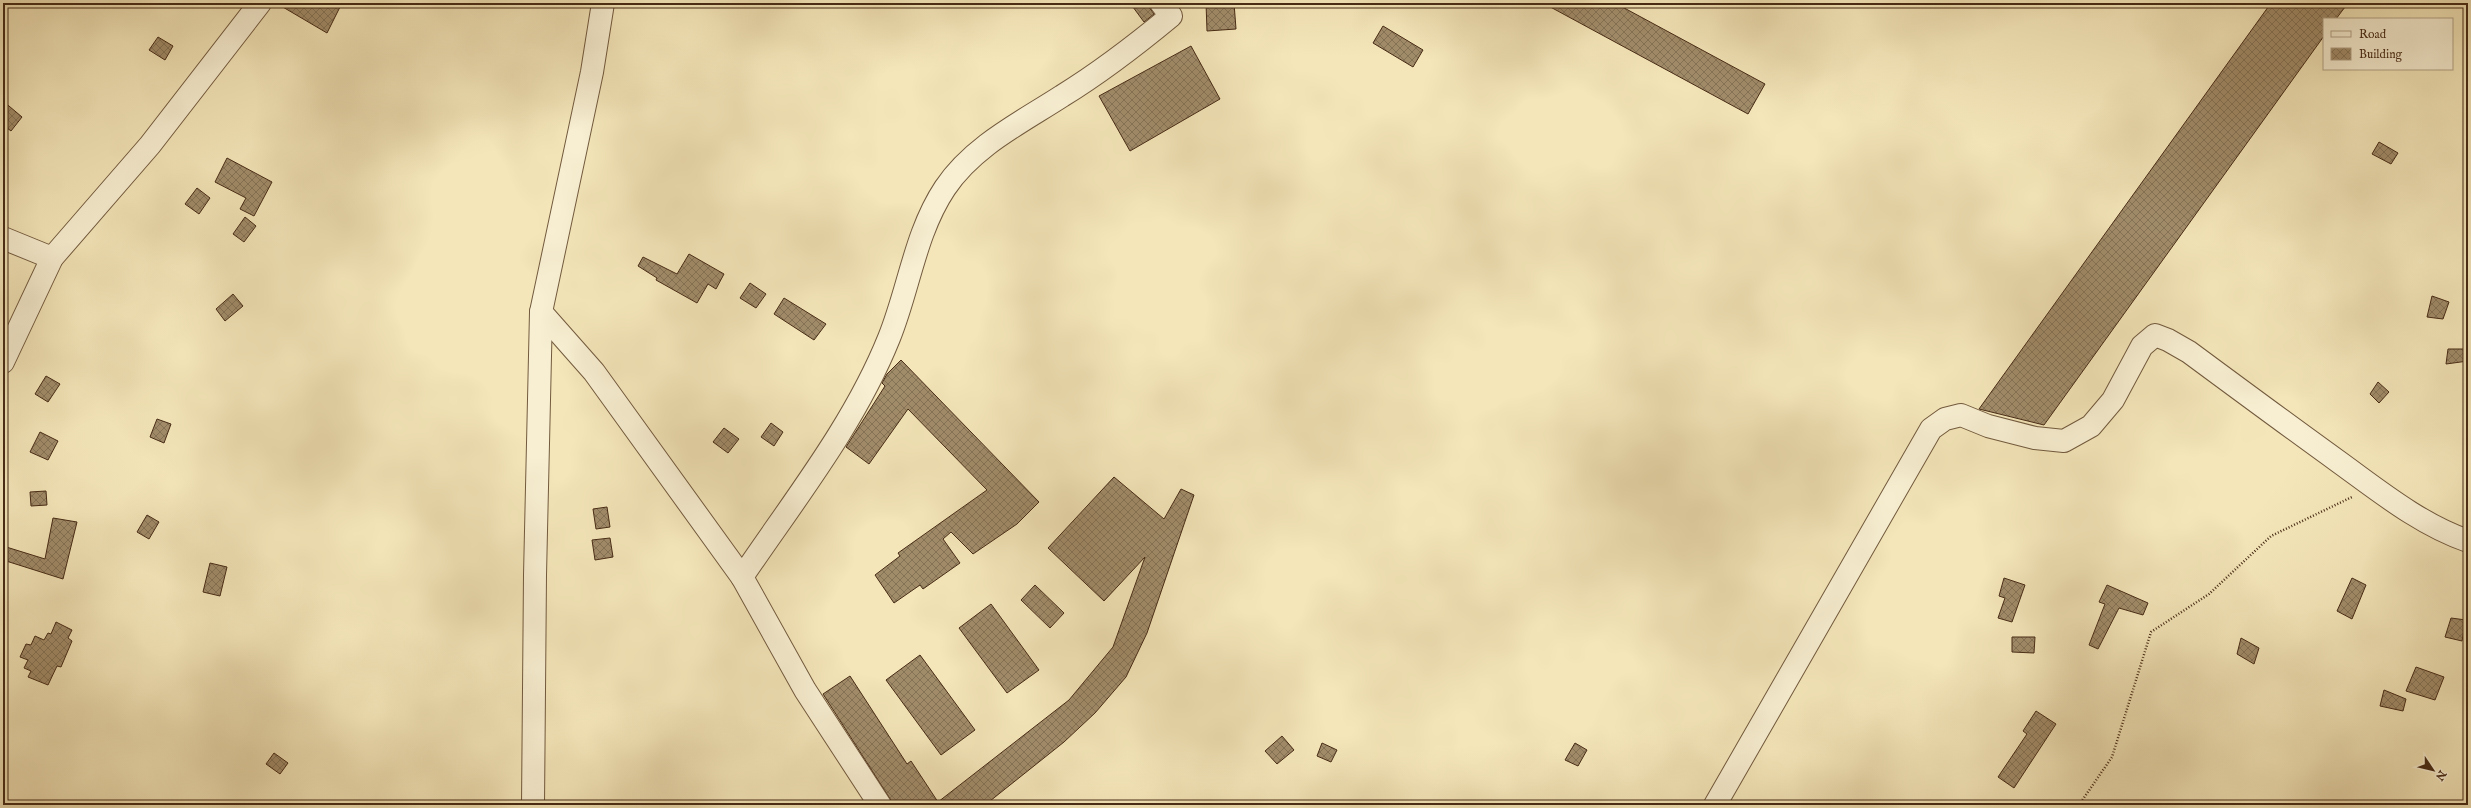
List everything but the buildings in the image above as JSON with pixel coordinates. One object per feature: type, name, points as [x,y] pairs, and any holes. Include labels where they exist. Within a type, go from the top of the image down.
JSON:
[{"type":"street","points":[[3,362],[52,258],[150,145],[260,3]]},
{"type":"street","points":[[533,805],[534,575],[541,312],[592,72],[603,3]]},
{"type":"street","points":[[742,577],[836,438],[866,388],[890,337],[924,228],[946,187],[968,162],[1001,135],[1124,55],[1171,16],[1161,3]]},
{"type":"street","points":[[3,238],[52,258]]},
{"type":"street","points":[[541,312],[594,372],[742,577],[805,690],[880,805]]},
{"type":"street","points":[[1715,805],[1931,429],[1945,418],[1961,415],[1988,426],[2035,438],[2064,440],[2091,426],[2113,400],[2142,346],[2155,335],[2168,340],[2189,352],[2372,486],[2452,536],[2468,541]]},
{"type":"path","points":[[2079,805],[2112,757],[2151,632],[2210,594],[2271,536],[2372,486]]}]
